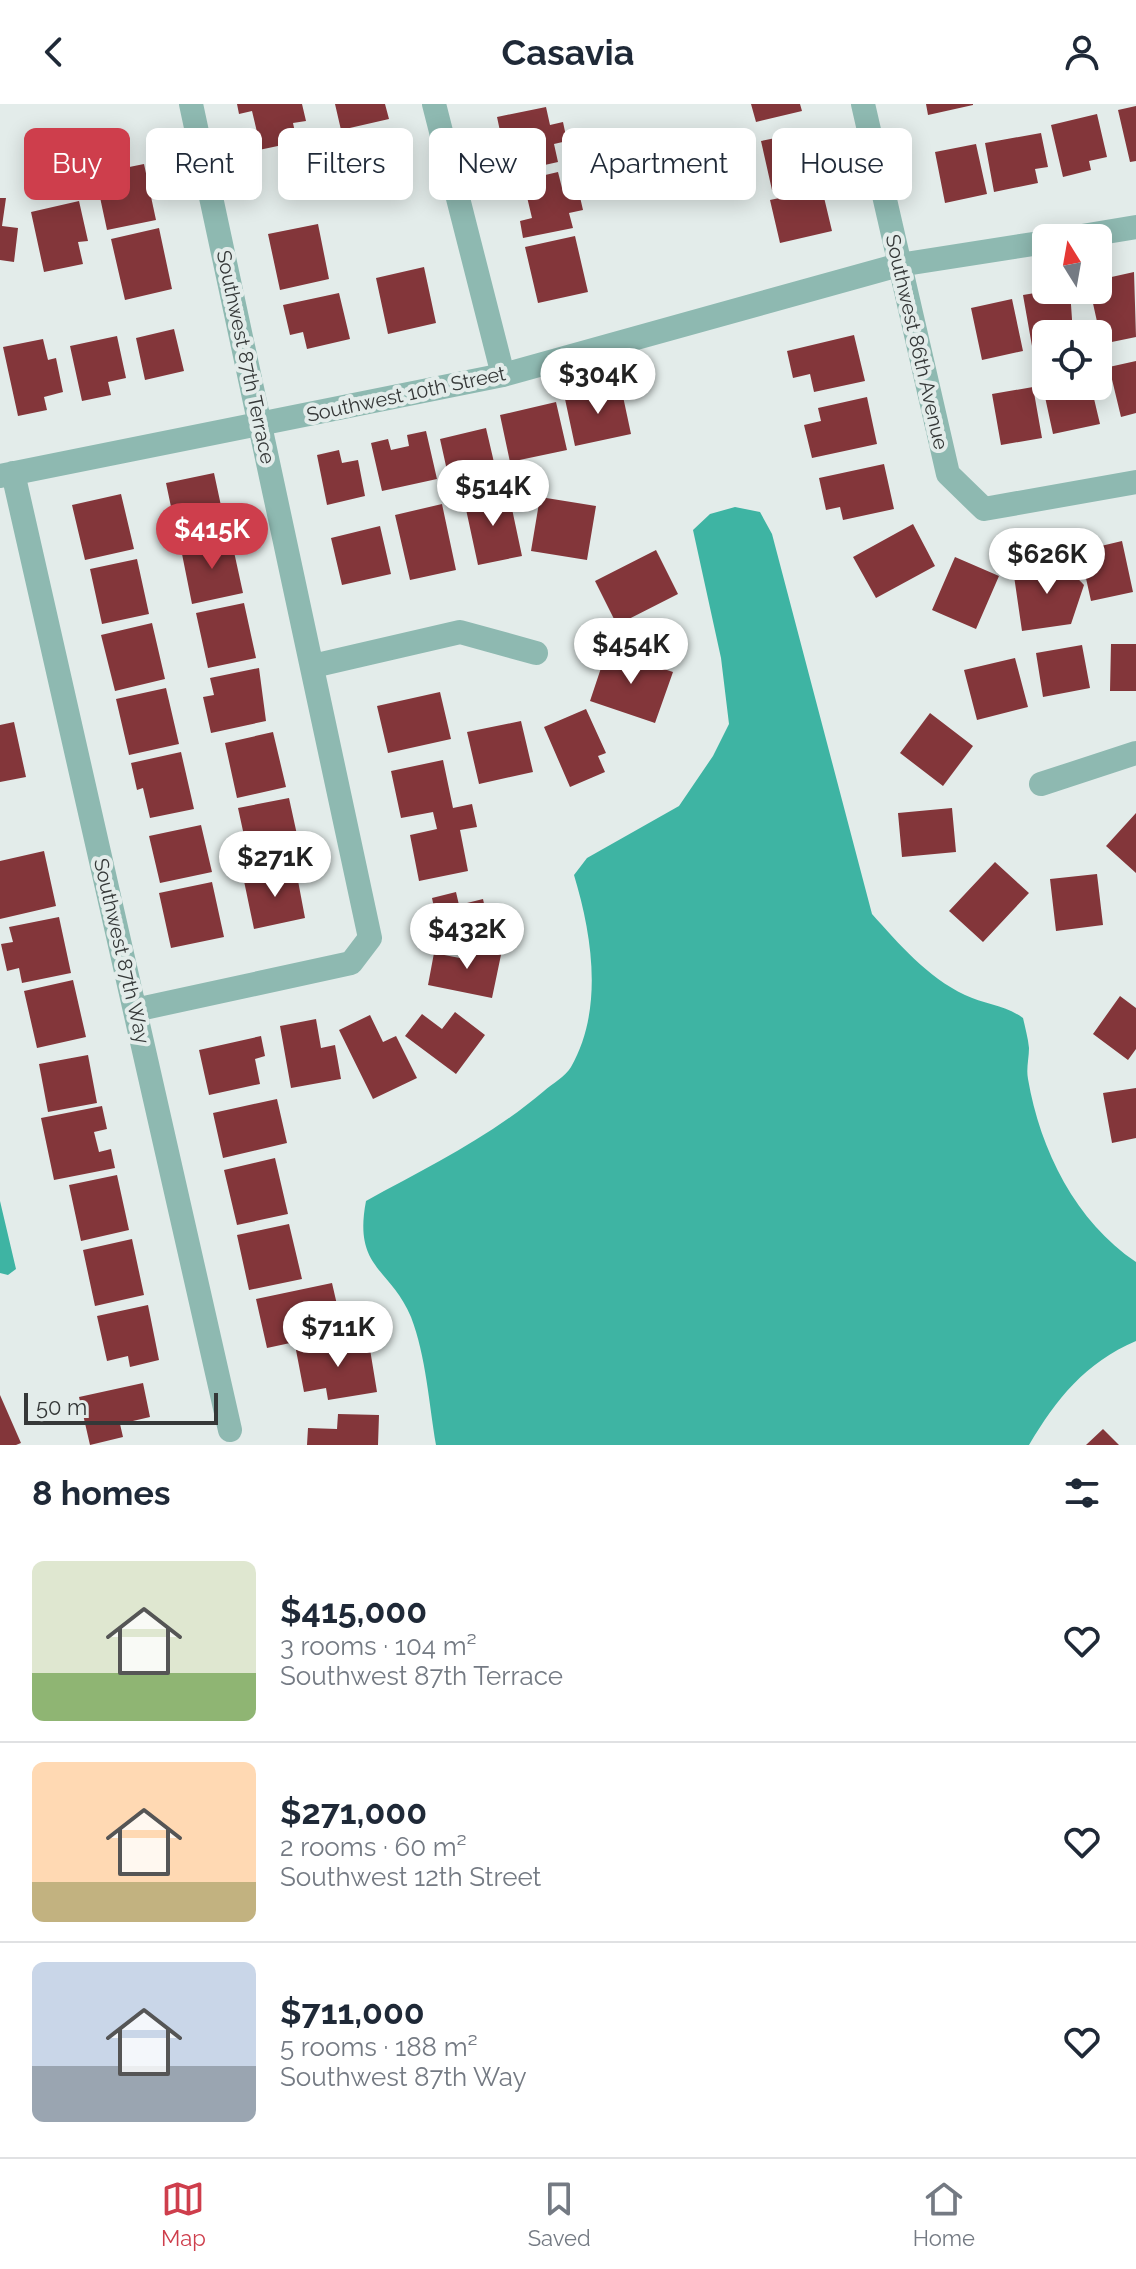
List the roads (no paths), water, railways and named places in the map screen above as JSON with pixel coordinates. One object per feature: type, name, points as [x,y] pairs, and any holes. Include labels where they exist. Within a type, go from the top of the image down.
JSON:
[{"type":"street","name":"Southwest 87th Terrace","points":[[135,1010],[351,963],[370,938],[191,104]]},
{"type":"street","points":[[434,104],[503,375]]},
{"type":"street","name":"Southwest 86th Avenue","points":[[863,104],[948,474],[984,509],[1136,482]]},
{"type":"street","points":[[1112,231],[1136,227]]},
{"type":"street","name":"Southwest 10th Street","points":[[7,475],[503,375],[899,265],[1032,244]]},
{"type":"street","name":"Southwest 87th Way","points":[[7,475],[135,1010],[230,1430]]},
{"type":"street","points":[[313,666],[460,632],[536,653]]},
{"type":"street","points":[[1041,784],[1136,753]]}]
